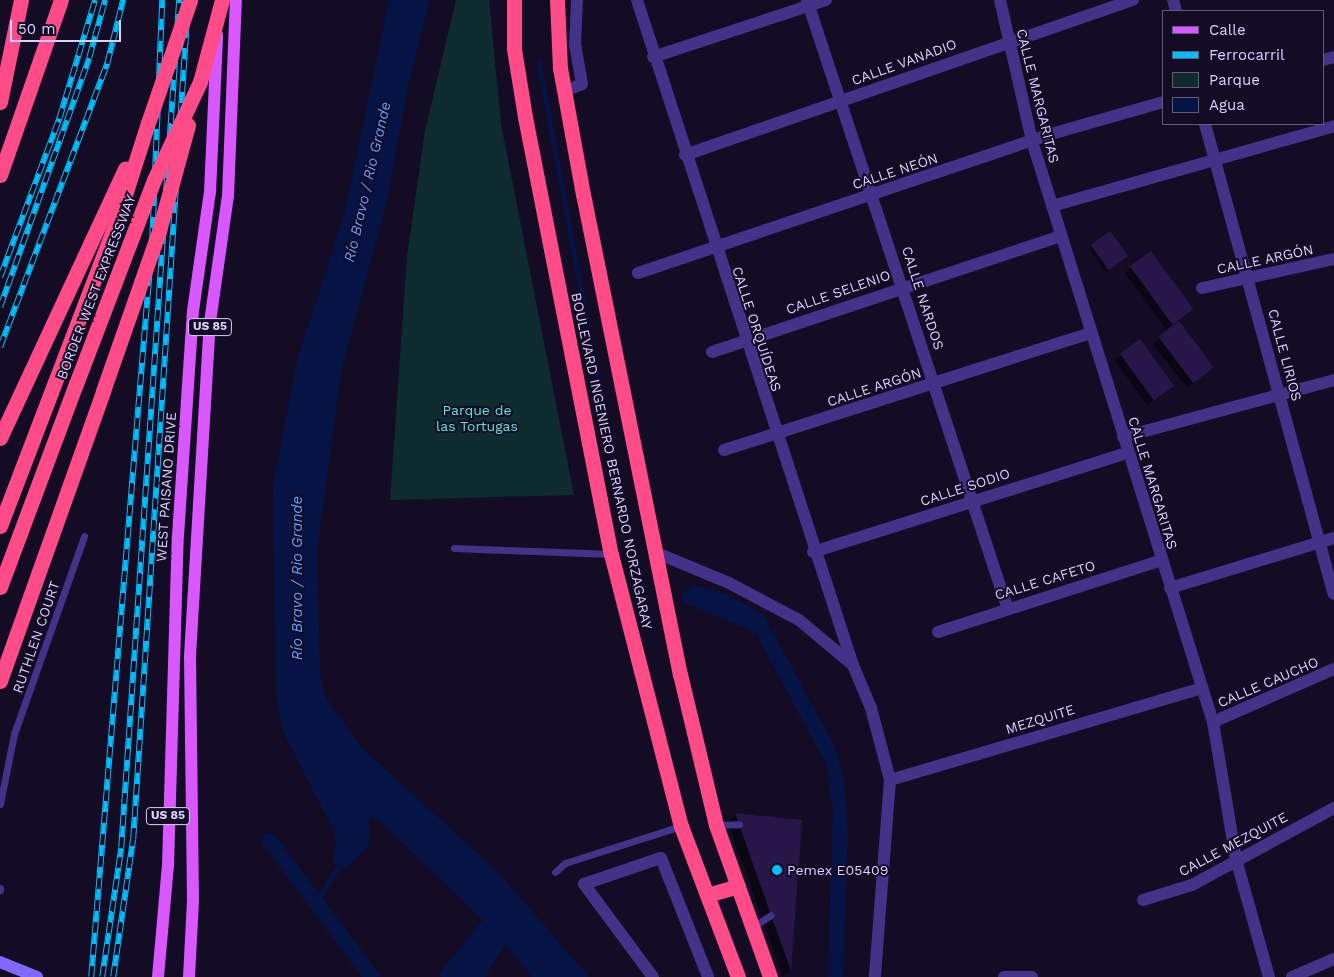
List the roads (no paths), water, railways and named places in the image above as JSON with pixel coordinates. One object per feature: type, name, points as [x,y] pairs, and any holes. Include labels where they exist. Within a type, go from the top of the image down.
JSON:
[{"type":"highway","points":[[0,102],[20,0]]},
{"type":"highway","points":[[0,175],[61,0]]},
{"type":"highway","name":"BORDER WEST EXPRESSWAY","points":[[0,526],[58,375],[190,0]]},
{"type":"highway","name":"BORDER WEST EXPRESSWAY","points":[[0,587],[154,180],[200,82],[220,0]]},
{"type":"highway","name":"BOULEVARD INGENIERO BERNARDO NORZAGARAY","points":[[514,0],[514,49],[525,117],[611,554],[681,826],[738,977]]},
{"type":"highway","name":"BOULEVARD INGENIERO BERNARDO NORZAGARAY","points":[[557,0],[565,90],[657,553],[716,825],[754,926],[770,977]]},
{"type":"highway","points":[[0,681],[158,231],[200,82]]},
{"type":"highway","points":[[0,438],[148,123]]},
{"type":"highway","points":[[707,895],[738,886]]},
{"type":"main road","name":"WEST PAISANO DRIVE","points":[[158,977],[168,866],[172,654],[193,311],[210,192],[220,0]]},
{"type":"main road","name":"US 85","points":[[189,977],[193,901],[190,656],[210,322],[228,196],[236,0]]},
{"type":"main road","points":[[0,962],[37,977]]},
{"type":"street","points":[[565,90],[582,84],[575,46],[577,0]]},
{"type":"street","name":"CALLE ORQUÍDEAS","points":[[637,0],[653,57],[714,246],[747,340],[775,435],[813,552],[853,665],[871,708],[890,780],[875,977]]},
{"type":"street","points":[[653,57],[808,3],[826,0]]},
{"type":"street","name":"CALLE MARGARITAS","points":[[1000,0],[1032,141],[1200,689],[1213,722],[1236,859],[1269,977]]},
{"type":"street","name":"CALLE VANADIO","points":[[685,154],[1008,40],[1134,0]]},
{"type":"street","name":"CALLE NARDOS","points":[[808,3],[904,285],[971,500],[1007,607]]},
{"type":"street","name":"CALLE NEÓN","points":[[638,273],[1032,141],[1162,102]]},
{"type":"street","name":"CALLE LIRIOS","points":[[1205,125],[1334,594]]},
{"type":"street","points":[[1052,206],[1334,126]]},
{"type":"street","name":"CALLE SELENIO","points":[[712,352],[904,285],[1061,236]]},
{"type":"street","name":"CALLE ARGÓN","points":[[1202,288],[1334,259]]},
{"type":"street","name":"CALLE ARGÓN","points":[[724,450],[1090,332]]},
{"type":"street","points":[[1123,437],[1334,380]]},
{"type":"street","name":"CALLE SODIO","points":[[813,552],[971,500],[1127,453]]},
{"type":"street","points":[[1170,588],[1334,538]]},
{"type":"street","name":"CALLE ORQUÍDEAS","points":[[657,553],[729,583],[798,620],[853,665]]},
{"type":"street","name":"CALLE CAFETO","points":[[938,632],[1007,607],[1162,560]]},
{"type":"street","name":"CALLE CAUCHO","points":[[1213,722],[1334,669]]},
{"type":"street","name":"MEZQUITE","points":[[890,780],[1200,689]]},
{"type":"street","name":"CALLE MEZQUITE","points":[[1143,900],[1192,885],[1236,859],[1334,808]]},
{"type":"street","points":[[653,977],[584,884],[661,858],[708,977]]},
{"type":"street","points":[[1292,977],[1334,959]]},
{"type":"street","points":[[1004,977],[1032,977]]},
{"type":"lane","name":"RUTHLEN COURT","points":[[0,804],[14,734],[84,536]]},
{"type":"lane","points":[[454,548],[611,554]]},
{"type":"lane","points":[[716,825],[739,824]]},
{"type":"lane","points":[[555,872],[565,863],[681,826]]},
{"type":"lane","points":[[754,926],[771,915]]},
{"type":"water","name":"Río Bravo / Rio Grande","points":[[389,0],[430,0],[408,86],[387,201],[341,372],[317,552],[320,673],[326,698],[361,747],[499,873],[589,977],[532,977],[505,944],[485,977],[442,977],[439,974],[483,920],[374,816],[369,819],[369,844],[346,870],[332,862],[336,846],[333,829],[282,730],[276,693],[273,486],[298,356],[344,216]]},
{"type":"water","points":[[695,585],[728,595],[763,614],[834,745],[844,778],[848,835],[843,977],[828,977],[833,811],[826,764],[755,632],[682,602],[683,592]]},
{"type":"waterway","points":[[539,62],[603,406]]},
{"type":"waterway","points":[[269,840],[372,977]]},
{"type":"waterway","points":[[317,901],[341,862]]},
{"type":"railway","points":[[0,277],[59,119],[95,0]]},
{"type":"railway","points":[[0,307],[89,58],[105,0]]},
{"type":"railway","points":[[0,347],[107,64],[123,0]]},
{"type":"railway","points":[[91,977],[152,239],[162,0]]},
{"type":"railway","points":[[102,977],[121,848],[179,0]]},
{"type":"railway","points":[[113,977],[133,839],[188,0]]},
{"type":"place","name":"Pemex E05409","points":[[777,870]]},
{"type":"park label","name":"Parque de las Tortugas","points":[[477,418]]}]
